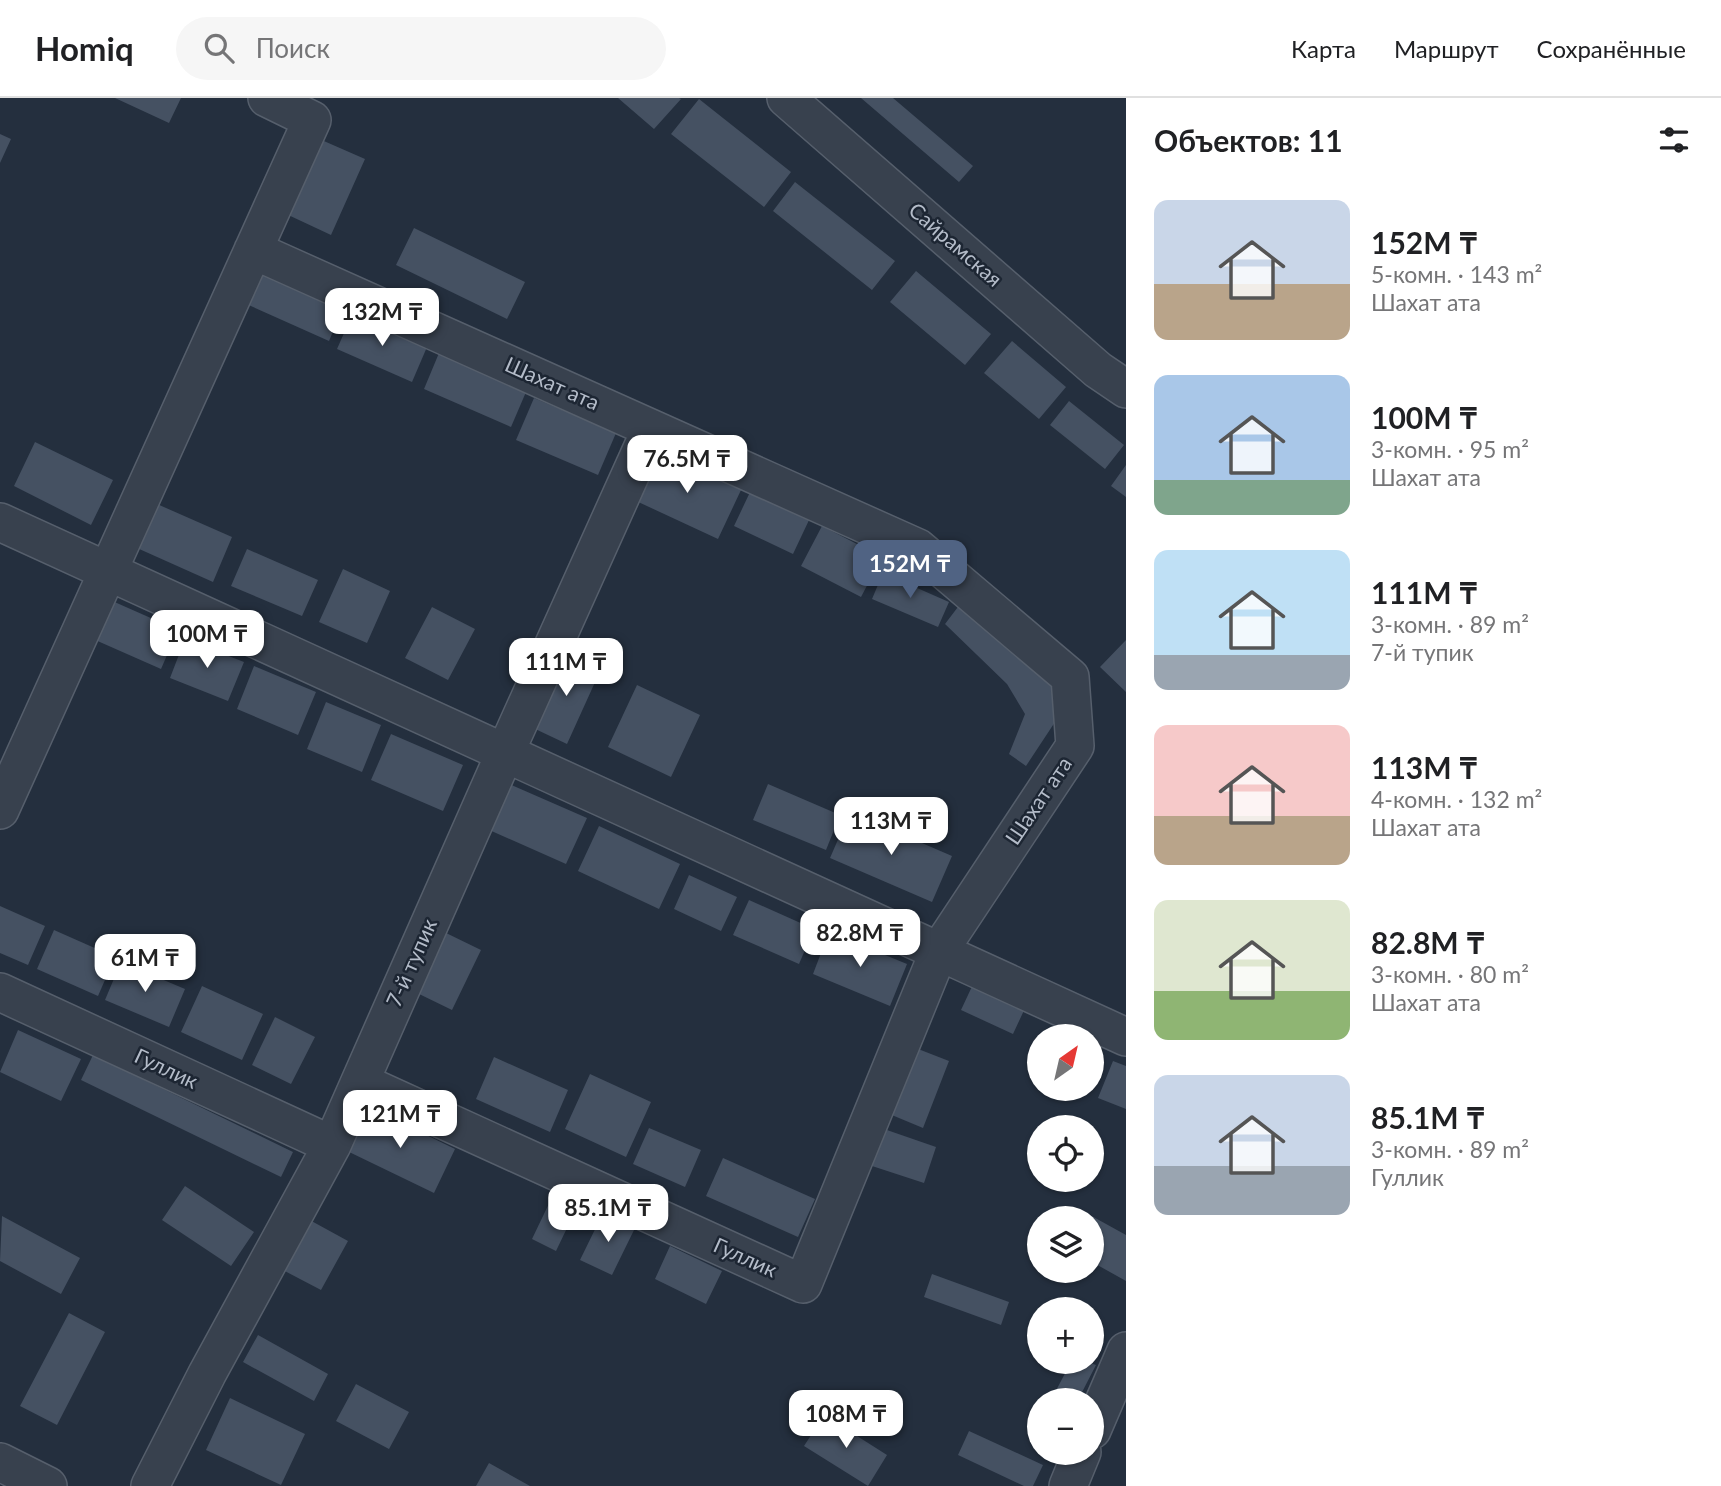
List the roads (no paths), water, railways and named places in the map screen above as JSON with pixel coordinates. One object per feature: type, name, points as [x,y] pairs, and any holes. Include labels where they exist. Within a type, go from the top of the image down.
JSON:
[{"type":"street","points":[[0,810],[312,120],[267,98]]},
{"type":"street","name":"Сайрамская","points":[[790,99],[1098,370],[1126,389]]},
{"type":"street","name":"Шахат ата","points":[[253,250],[918,548],[1070,677],[1075,746],[939,951]]},
{"type":"street","name":"7-й тупик","points":[[150,1486],[207,1374],[332,1145],[651,429]]},
{"type":"street","points":[[0,522],[1126,1037]]},
{"type":"street","name":"Гуллик","points":[[360,1082],[803,1284],[939,951]]},
{"type":"street","name":"Гуллик","points":[[0,992],[332,1145]]},
{"type":"street","points":[[1104,1402],[1126,1351]]},
{"type":"street","points":[[0,1462],[48,1486]]},
{"type":"street","points":[[1068,1486],[1077,1465]]}]
